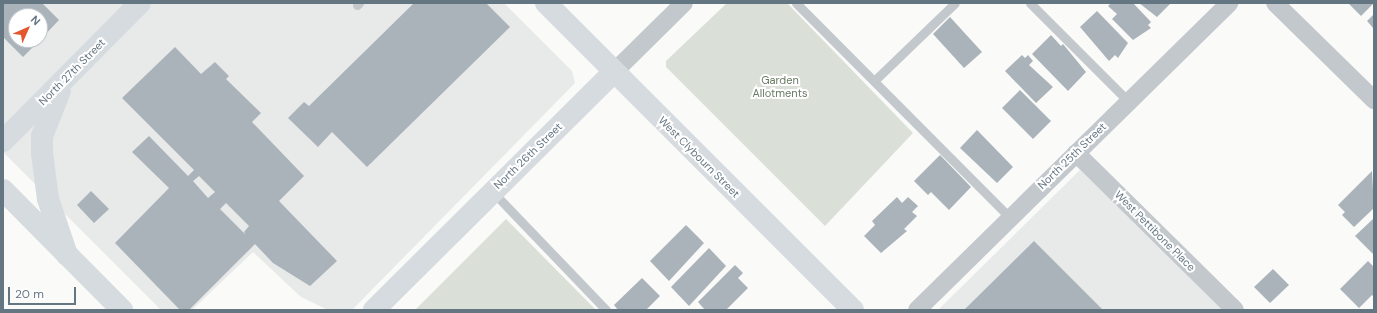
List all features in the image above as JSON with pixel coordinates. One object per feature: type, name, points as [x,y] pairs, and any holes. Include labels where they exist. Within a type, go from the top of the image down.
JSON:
[{"type":"street","name":"North 27th Street","points":[[3,141],[140,3]]},
{"type":"street","name":"West Clybourn Street","points":[[546,3],[853,310]]},
{"type":"street","name":"North 26th Street","points":[[374,310],[491,191],[684,3]]},
{"type":"street","name":"North 25th Street","points":[[918,310],[1009,217],[1229,3]]},
{"type":"street","points":[[1275,3],[1374,100]]},
{"type":"street","points":[[64,81],[42,136],[42,153],[48,199],[67,255]]},
{"type":"street","name":"West Pettibone Place","points":[[1076,153],[1235,310]]},
{"type":"street","points":[[3,190],[122,310]]},
{"type":"lane","points":[[796,3],[1009,217]]},
{"type":"lane","points":[[874,81],[955,3]]},
{"type":"lane","points":[[1030,3],[1128,102]]},
{"type":"lane","points":[[491,191],[606,310]]},
{"type":"shaded area","points":[[3,3],[504,3],[572,71],[575,83],[352,310],[328,310],[301,297],[253,252],[192,310],[161,310],[3,152]]},
{"type":"shaded area","points":[[1080,170],[1223,310],[938,310]]},
{"type":"green space","name":"Garden Allotments","points":[[727,3],[787,3],[913,133],[825,226],[666,67],[666,61]]},
{"type":"green space","points":[[506,219],[596,310],[415,310]]},
{"type":"building","points":[[3,3],[42,3],[47,8],[8,8],[8,42],[3,37]]},
{"type":"building","points":[[414,3],[486,3],[510,27],[367,167],[332,132],[318,147],[288,118],[304,102],[309,106]]},
{"type":"building","points":[[1111,3],[1133,3],[1151,22],[1148,25],[1151,28],[1133,40],[1112,19],[1117,14],[1108,6]]},
{"type":"building","points":[[1139,3],[1171,3],[1157,17]]},
{"type":"building","points":[[1348,3],[1374,3],[1361,16]]},
{"type":"building","points":[[48,9],[59,20],[48,32]]},
{"type":"building","points":[[1097,11],[1128,43],[1118,58],[1115,55],[1109,61],[1080,27]]},
{"type":"building","points":[[1374,14],[1374,29],[1367,21]]},
{"type":"building","points":[[950,17],[982,52],[964,68],[933,34]]},
{"type":"building","points":[[1051,35],[1061,46],[1063,44],[1086,72],[1068,91],[1032,54]]},
{"type":"building","points":[[175,47],[201,74],[215,62],[229,76],[226,79],[261,113],[252,122],[304,176],[279,201],[337,261],[310,286],[273,263],[255,244],[189,310],[180,310],[115,243],[169,188],[132,152],[149,136],[188,176],[194,170],[122,98]],"holes":[[[199,176],[215,192],[208,198],[193,181]],[[226,203],[249,226],[244,232],[246,235],[220,209]]]},
{"type":"building","points":[[14,48],[32,48],[23,57]]},
{"type":"building","points":[[1022,55],[1025,58],[1028,55],[1033,61],[1029,65],[1053,87],[1036,103],[1005,71]]},
{"type":"building","points":[[1020,90],[1051,121],[1033,139],[1002,108]]},
{"type":"building","points":[[977,130],[1013,167],[997,183],[960,148]]},
{"type":"building","points":[[940,155],[971,187],[949,210],[931,192],[928,195],[914,181]]},
{"type":"building","points":[[1372,171],[1374,208],[1354,227],[1342,215],[1345,212],[1338,205]]},
{"type":"building","points":[[91,191],[109,209],[94,223],[77,205]]},
{"type":"building","points":[[897,197],[902,203],[908,197],[918,206],[912,212],[917,216],[904,229],[907,231],[881,253],[864,236],[875,225],[872,221]]},
{"type":"building","points":[[1374,218],[1374,255],[1355,236]]},
{"type":"building","points":[[686,225],[704,243],[669,281],[650,261]]},
{"type":"building","points":[[1034,241],[1103,310],[964,310]]},
{"type":"building","points":[[709,248],[726,266],[689,306],[671,287]]},
{"type":"building","points":[[1368,261],[1374,267],[1374,297],[1372,295],[1359,308],[1340,289]]},
{"type":"building","points":[[735,265],[743,273],[738,278],[748,288],[726,310],[705,310],[698,302]]},
{"type":"building","points":[[1273,269],[1289,285],[1270,303],[1254,287]]},
{"type":"building","points":[[642,278],[660,296],[646,310],[618,310],[614,305]]}]
